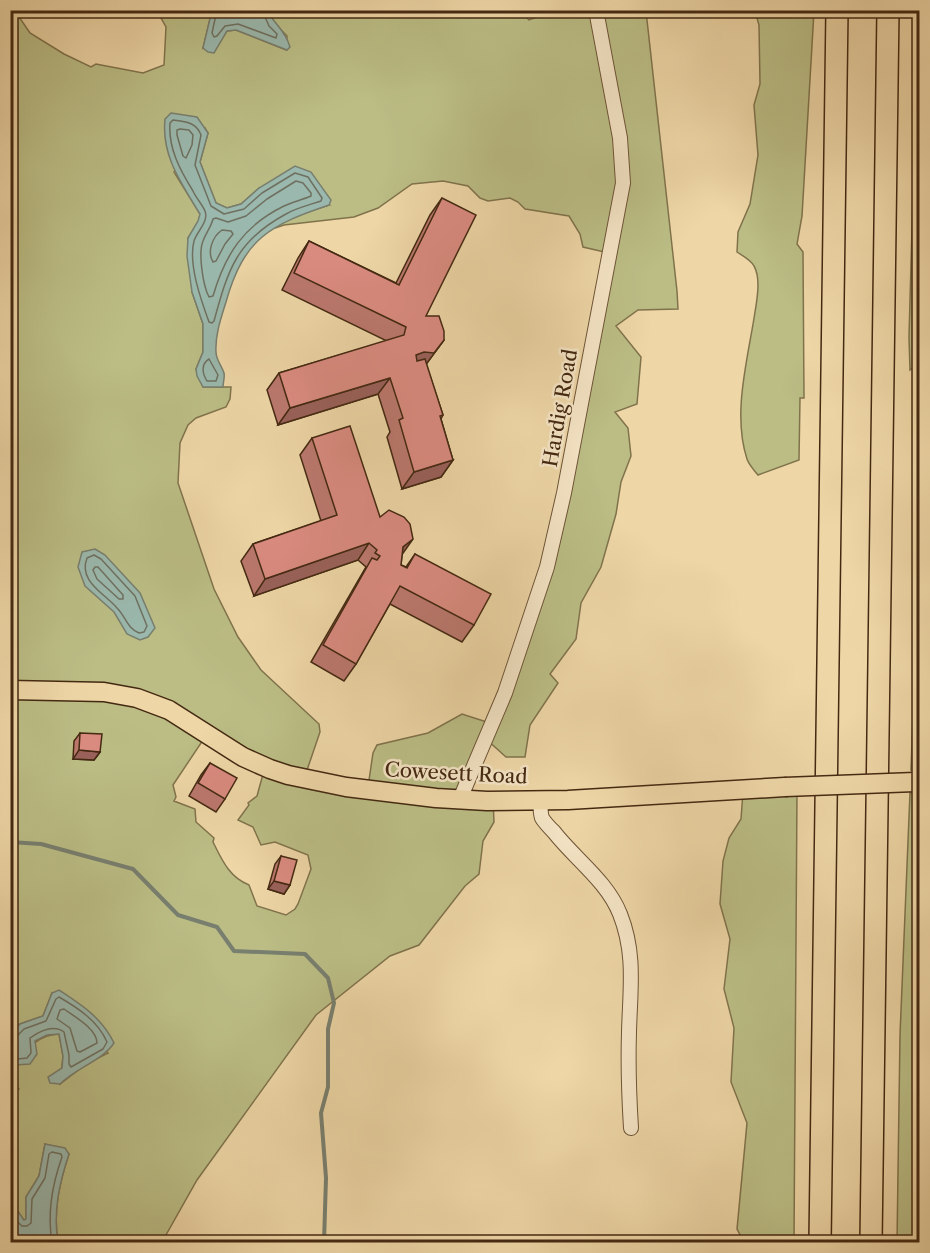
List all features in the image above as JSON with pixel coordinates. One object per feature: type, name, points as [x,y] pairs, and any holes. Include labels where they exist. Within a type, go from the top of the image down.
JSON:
[{"type":"highway","points":[[820,1242],[837,10]]},
{"type":"highway","points":[[871,1242],[888,10]]},
{"type":"main road","name":"Cowesett Road","points":[[10,690],[104,693],[137,698],[154,703],[186,719],[243,757],[288,775],[346,787],[460,799],[568,800],[785,787],[917,782]]},
{"type":"street","name":"Hardig Road","points":[[460,799],[506,693],[547,567],[564,493],[623,183],[620,138],[596,10]]},
{"type":"street","points":[[540,800],[542,817],[605,889],[614,901],[624,926],[632,981],[628,1056],[631,1128]]},
{"type":"green space","points":[[526,10],[529,20],[546,14],[546,11],[646,11],[678,309],[638,310],[616,326],[641,357],[637,404],[615,412],[628,428],[631,456],[621,482],[616,514],[601,567],[581,603],[576,639],[550,674],[558,683],[530,725],[525,757],[506,757],[486,739],[464,789],[493,799],[494,822],[483,841],[479,874],[465,886],[419,945],[390,956],[316,1015],[197,1180],[162,1242],[58,1242],[56,1220],[58,1198],[69,1154],[45,1144],[39,1176],[26,1197],[26,1219],[24,1221],[17,1210],[11,1209],[11,1096],[19,1089],[11,1082],[11,1060],[15,1065],[39,1040],[59,1034],[63,1056],[60,1084],[86,1064],[108,1053],[52,993],[43,1016],[20,1024],[11,1035],[11,11],[15,11],[30,33],[91,67],[96,64],[143,73],[164,65],[166,27],[157,11],[212,11],[203,48],[227,31],[236,30],[286,50],[287,36],[274,23],[267,11]],"holes":[[[205,128],[208,133],[200,162],[216,203],[227,208],[241,204],[259,188],[329,205],[289,218],[275,228],[354,217],[378,208],[412,184],[443,181],[468,186],[480,198],[488,201],[510,198],[525,209],[569,216],[580,234],[583,247],[609,253],[528,629],[490,723],[462,714],[428,733],[377,745],[373,753],[368,787],[305,776],[320,732],[319,724],[261,670],[238,637],[214,589],[178,483],[180,443],[188,425],[196,418],[226,407],[230,399],[231,387],[203,387],[196,369],[203,352],[203,324],[192,292],[188,238],[199,221],[200,214],[174,172]],[[207,734],[265,767],[257,796],[248,803],[249,805],[238,820],[253,827],[261,845],[275,842],[308,855],[311,869],[298,904],[286,915],[257,906],[249,885],[231,873],[216,849],[214,838],[196,822],[195,809],[174,801],[176,797],[173,785]]]},
{"type":"green space","points":[[919,10],[920,362],[910,370],[909,337]]},
{"type":"green space","points":[[755,11],[814,11],[802,216],[797,244],[803,252],[804,398],[800,398],[799,460],[758,475],[747,459],[741,423],[743,386],[757,301],[757,277],[753,264],[737,252],[738,232],[750,204],[758,155],[754,105],[760,84],[759,25]]},
{"type":"green space","points":[[919,559],[920,770],[911,770]]},
{"type":"green space","points":[[797,790],[794,1242],[744,1242],[737,1229],[747,1123],[731,1082],[734,1028],[724,989],[730,939],[720,904],[723,861],[729,838],[741,819],[743,792]]},
{"type":"green space","points":[[910,793],[920,793],[920,1242],[897,1242],[900,1035]]},
{"type":"water","points":[[212,10],[267,11],[283,32],[290,47],[287,50],[236,30],[227,31],[214,53],[208,52],[203,48]]},
{"type":"water","points":[[171,113],[197,117],[208,133],[200,162],[216,203],[227,208],[241,204],[259,188],[295,166],[311,172],[331,200],[329,205],[291,220],[262,237],[241,263],[233,280],[216,339],[216,355],[224,375],[223,387],[203,387],[197,376],[196,369],[203,352],[203,324],[192,292],[187,256],[188,238],[200,214],[174,169],[166,145],[165,119]]},
{"type":"water","points":[[95,549],[105,555],[140,593],[155,628],[148,637],[140,640],[127,634],[114,612],[85,586],[78,567],[82,552]]},
{"type":"water","points":[[59,990],[97,1019],[114,1043],[103,1054],[60,1084],[50,1083],[48,1077],[62,1068],[63,1056],[59,1034],[47,1035],[35,1041],[37,1054],[30,1064],[15,1065],[10,1060],[11,1034],[20,1024],[43,1016],[52,993]]},
{"type":"water","points":[[45,1144],[65,1148],[69,1154],[58,1198],[56,1220],[58,1242],[11,1242],[11,1209],[17,1210],[24,1220],[26,1219],[26,1197],[39,1176]]},
{"type":"building","points":[[442,198],[476,215],[426,316],[439,316],[444,331],[444,340],[434,353],[424,352],[416,355],[417,361],[425,359],[443,415],[440,416],[453,460],[414,472],[399,420],[403,418],[390,378],[290,408],[279,373],[404,335],[406,327],[294,273],[309,241],[399,285]]},
{"type":"building","points":[[350,426],[380,517],[389,510],[404,517],[410,524],[413,539],[403,547],[401,565],[407,568],[415,554],[491,594],[474,625],[400,586],[356,664],[323,645],[372,558],[377,560],[380,556],[375,553],[377,550],[369,543],[265,579],[253,544],[337,515],[312,438]]},
{"type":"building","points":[[80,733],[102,734],[100,752],[79,750]]},
{"type":"building","points":[[210,763],[237,778],[225,799],[198,783]]},
{"type":"building","points":[[281,856],[297,860],[290,885],[274,881]]},
{"type":"waterway","points":[[10,842],[41,844],[133,869],[178,915],[217,927],[234,951],[305,954],[328,978],[334,1003],[328,1029],[328,1087],[321,1113],[326,1178],[324,1242]]}]
